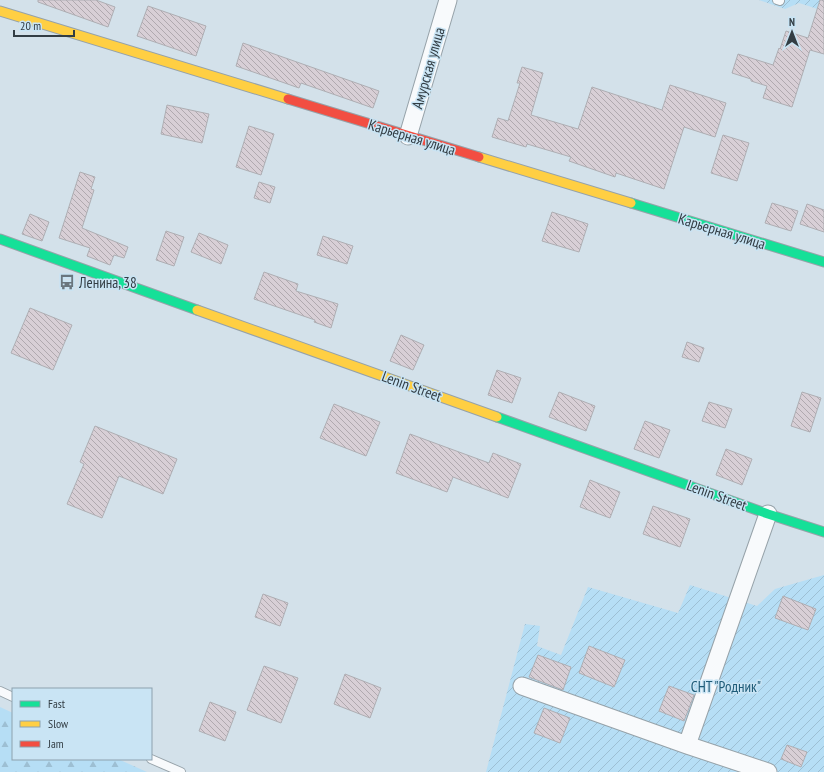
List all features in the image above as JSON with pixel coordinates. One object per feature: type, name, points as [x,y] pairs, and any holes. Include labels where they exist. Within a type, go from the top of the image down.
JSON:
[{"type":"street","name":"Амурская улица","points":[[408,136],[448,0]]},
{"type":"street","name":"Карьерная улица","points":[[0,11],[824,262]]},
{"type":"street","name":"Lenin Street","points":[[0,240],[768,514],[824,532]]},
{"type":"street","points":[[687,745],[768,514]]},
{"type":"street","points":[[522,686],[687,745],[768,772]]},
{"type":"lane","points":[[0,691],[12,697]]},
{"type":"lane","points":[[152,759],[181,772]]},
{"type":"green space","points":[[759,0],[824,0],[824,11],[799,3],[785,9]]},
{"type":"green space","name":"СНТ \"Родник\"","points":[[824,575],[824,772],[486,772],[525,624],[540,626],[537,646],[561,655],[588,587],[678,613],[690,585],[757,606],[775,589]]},
{"type":"green space","points":[[0,707],[12,713],[12,760],[120,760],[147,772],[0,772]]},
{"type":"building","points":[[38,0],[96,0],[115,7],[108,27],[38,2]]},
{"type":"building","points":[[820,0],[824,0],[824,54],[810,50],[792,107],[763,98],[767,86],[732,73],[738,54],[773,65],[786,31],[808,38]]},
{"type":"building","points":[[148,6],[206,26],[196,56],[137,36]]},
{"type":"building","points":[[243,43],[379,91],[373,108],[301,83],[299,88],[236,66]]},
{"type":"building","points":[[522,67],[543,73],[531,115],[578,129],[592,87],[662,110],[670,85],[726,103],[715,137],[684,127],[664,189],[616,173],[615,177],[569,161],[571,157],[527,144],[526,147],[492,137],[498,118],[508,121],[520,83],[517,83]]},
{"type":"building","points":[[167,105],[209,114],[202,143],[161,134]]},
{"type":"building","points":[[249,126],[274,134],[261,175],[236,167]]},
{"type":"building","points":[[723,135],[749,143],[737,181],[711,173]]},
{"type":"building","points":[[80,172],[95,177],[91,189],[94,190],[82,228],[128,247],[124,258],[114,255],[110,265],[87,256],[90,248],[59,238]]},
{"type":"building","points":[[259,182],[275,187],[270,203],[254,198]]},
{"type":"building","points":[[772,203],[798,211],[791,231],[765,223]]},
{"type":"building","points":[[807,204],[824,210],[824,232],[800,224]]},
{"type":"building","points":[[552,212],[588,224],[579,252],[542,241]]},
{"type":"building","points":[[30,214],[49,222],[42,241],[22,234]]},
{"type":"building","points":[[166,231],[184,237],[174,266],[156,260]]},
{"type":"building","points":[[199,233],[228,245],[221,264],[191,252]]},
{"type":"building","points":[[323,236],[353,246],[347,264],[317,255]]},
{"type":"building","points":[[264,272],[298,284],[296,291],[338,304],[331,328],[314,322],[315,320],[254,299]]},
{"type":"building","points":[[30,308],[72,325],[53,370],[11,353]]},
{"type":"building","points":[[401,335],[424,345],[413,370],[390,361]]},
{"type":"building","points":[[687,342],[704,348],[699,362],[682,357]]},
{"type":"building","points":[[497,370],[521,378],[512,403],[488,395]]},
{"type":"building","points":[[559,392],[595,406],[586,431],[549,417]]},
{"type":"building","points":[[802,392],[821,398],[810,432],[791,426]]},
{"type":"building","points":[[709,402],[732,409],[725,428],[702,421]]},
{"type":"building","points":[[334,404],[380,422],[366,456],[320,438]]},
{"type":"building","points":[[645,421],[670,430],[659,458],[634,449]]},
{"type":"building","points":[[95,426],[177,459],[163,494],[119,476],[102,518],[67,504],[84,464],[80,462]]},
{"type":"building","points":[[410,434],[489,463],[493,453],[521,464],[508,498],[453,477],[447,492],[396,473]]},
{"type":"building","points":[[726,449],[752,459],[742,485],[716,475]]},
{"type":"building","points":[[590,480],[620,492],[610,518],[580,507]]},
{"type":"building","points":[[653,506],[690,519],[680,547],[643,534]]},
{"type":"building","points":[[263,594],[288,603],[280,626],[255,617]]},
{"type":"building","points":[[783,596],[816,609],[808,630],[775,618]]},
{"type":"building","points":[[589,646],[625,660],[614,687],[579,673]]},
{"type":"building","points":[[538,655],[571,667],[563,690],[529,677]]},
{"type":"building","points":[[264,666],[298,678],[281,723],[247,710]]},
{"type":"building","points":[[345,674],[381,688],[370,718],[334,704]]},
{"type":"building","points":[[669,686],[694,695],[684,721],[659,711]]},
{"type":"building","points":[[210,702],[236,712],[225,741],[199,731]]},
{"type":"building","points":[[544,708],[570,718],[560,743],[534,733]]},
{"type":"building","points":[[787,745],[807,752],[801,767],[781,759]]},
{"type":"traffic: fast","points":[[631,203],[824,262]]},
{"type":"traffic: fast","points":[[0,239],[197,310]]},
{"type":"traffic: fast","points":[[497,417],[768,514],[824,532]]},
{"type":"traffic: slow","points":[[0,11],[288,99]]},
{"type":"traffic: slow","points":[[479,157],[631,203]]},
{"type":"traffic: slow","points":[[197,310],[497,417]]},
{"type":"traffic: jam","points":[[288,99],[479,157]]},
{"type":"place","name":"Ленина, 38","points":[[67,282]]}]
